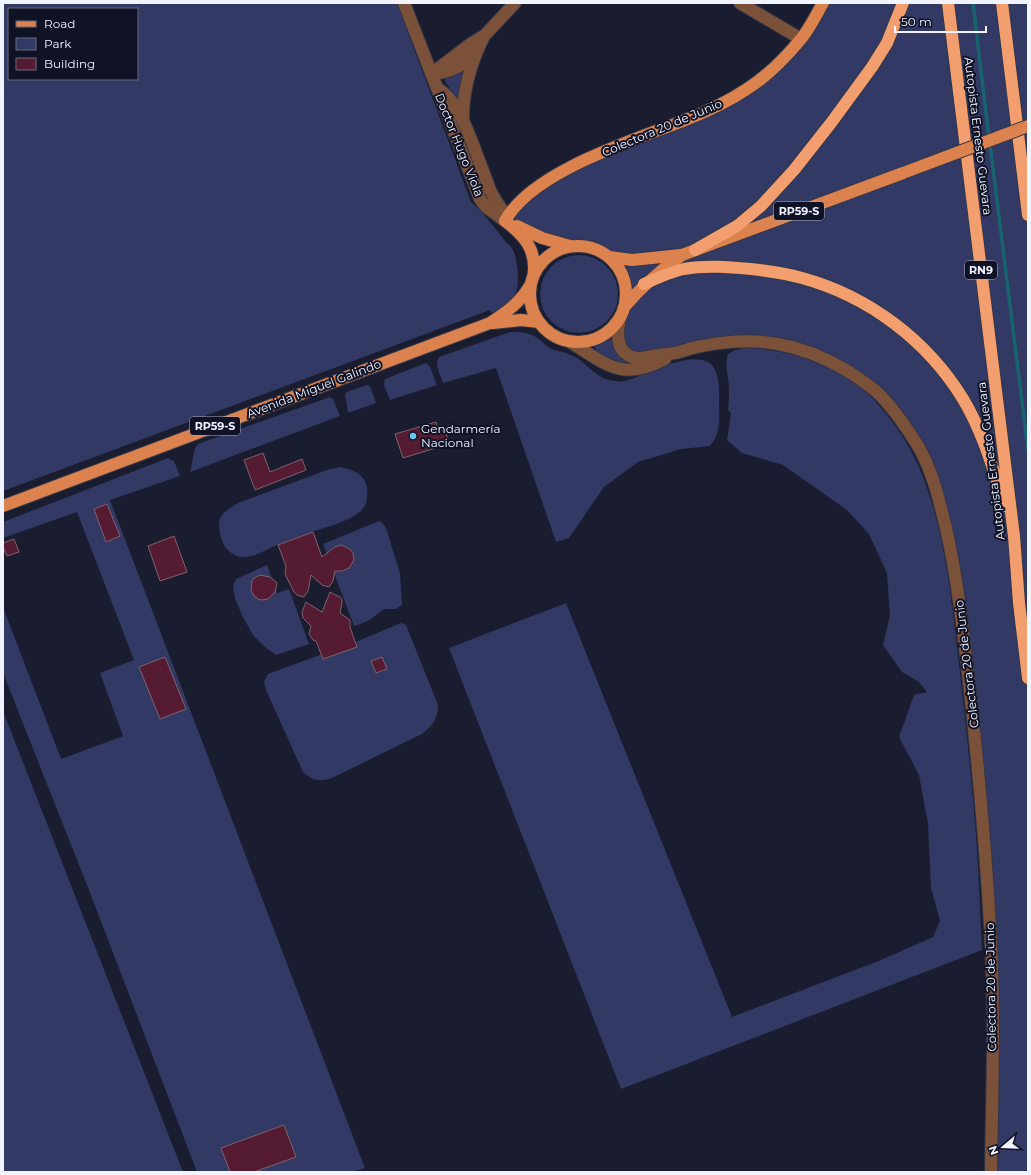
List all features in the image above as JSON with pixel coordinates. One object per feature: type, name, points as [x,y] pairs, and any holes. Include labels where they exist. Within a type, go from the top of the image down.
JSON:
[{"type":"highway","points":[[694,250],[737,226],[761,206],[794,170],[872,67],[888,42],[903,3]]},
{"type":"highway","name":"Autopista Ernesto Guevara","points":[[948,3],[1014,536],[1028,678]]},
{"type":"highway","points":[[1002,3],[1028,215]]},
{"type":"highway","points":[[1006,40],[1010,3]]},
{"type":"highway","points":[[644,284],[684,269],[706,267],[769,271],[801,277],[826,286],[859,300],[887,318],[917,342],[943,370],[962,398],[976,423],[987,450],[1014,536]]},
{"type":"main road","name":"Colectora 20 de Junio","points":[[506,219],[518,202],[549,179],[634,139],[695,116],[721,104],[748,88],[774,67],[801,39],[823,3]]},
{"type":"main road","name":"RP59-S","points":[[625,306],[644,284],[682,255],[1028,126]]},
{"type":"main road","name":"Doctor Hugo Viola","points":[[506,219],[531,234],[570,246]]},
{"type":"main road","name":"Doctor Hugo Viola","points":[[506,219],[525,240],[534,257],[535,268],[532,281]]},
{"type":"main road","points":[[570,246],[584,246],[609,256],[618,267],[624,279],[626,292],[625,306],[620,319],[613,328],[604,335],[588,341],[570,342],[552,335],[539,322],[531,304],[532,281],[539,266],[547,257],[558,250],[570,246]]},
{"type":"main road","name":"RP59-S","points":[[609,256],[632,260],[682,255]]},
{"type":"main road","name":"Avenida Miguel Galindo","points":[[490,324],[514,307],[523,297],[532,281]]},
{"type":"main road","name":"Avenida Miguel Galindo","points":[[3,506],[490,324],[521,320],[539,322]]},
{"type":"street","name":"Doctor Hugo Viola","points":[[404,3],[480,199],[486,207],[506,219]]},
{"type":"street","points":[[431,74],[469,45],[485,35],[515,3]]},
{"type":"street","points":[[740,3],[801,39]]},
{"type":"street","points":[[463,119],[465,87],[475,54],[485,35]]},
{"type":"street","points":[[431,74],[448,72],[456,69],[475,54]]},
{"type":"street","name":"Doctor Hugo Viola","points":[[436,87],[444,92],[450,99],[463,119],[490,190],[506,219]]},
{"type":"street","name":"Colectora 20 de Junio","points":[[620,319],[617,339],[621,348],[630,357],[642,359],[656,355],[675,353],[694,347],[742,340],[772,343],[796,348],[826,358],[856,376],[880,394],[898,415],[920,449],[936,487],[949,538],[960,610],[975,734],[984,834],[991,946],[993,1056],[990,1172]]},
{"type":"street","name":"Colectora 20 de Junio","points":[[570,342],[611,367],[629,370],[658,363],[675,353]]},
{"type":"green space","points":[[3,3],[397,3],[471,202],[485,215],[515,254],[518,279],[517,291],[511,301],[504,306],[491,313],[490,310],[3,491]]},
{"type":"green space","points":[[823,3],[1028,3],[1028,1172],[991,1172],[991,946],[949,538],[920,449],[856,376],[772,343],[675,353],[626,353],[620,319],[625,306],[626,292],[624,279],[618,267],[609,257],[597,250],[584,246],[570,246],[542,238],[507,217],[533,190],[689,119],[774,67]]},
{"type":"green space","points":[[461,71],[464,73],[459,98],[456,98],[445,81]]},
{"type":"green space","points":[[579,255],[594,258],[601,262],[611,272],[615,279],[618,294],[615,309],[611,316],[601,326],[594,330],[579,333],[564,330],[557,326],[547,316],[543,309],[540,294],[543,279],[547,272],[557,262],[564,258]]},
{"type":"green space","points":[[510,332],[521,332],[532,335],[550,348],[577,358],[596,374],[613,381],[625,381],[674,363],[687,360],[700,360],[710,363],[716,372],[719,385],[718,428],[713,442],[710,446],[681,449],[638,462],[604,487],[569,538],[556,542],[496,368],[443,383],[437,363],[439,357]]},
{"type":"green space","points":[[611,336],[615,351],[632,364],[610,361],[602,356],[594,347],[603,343]]},
{"type":"green space","points":[[748,347],[804,357],[831,367],[855,382],[865,390],[892,421],[900,432],[919,467],[936,516],[951,594],[973,795],[982,950],[621,1089],[449,648],[566,603],[732,1017],[881,960],[933,937],[940,921],[931,888],[928,824],[919,775],[899,737],[914,695],[927,692],[919,682],[902,672],[883,645],[890,615],[887,573],[869,534],[847,510],[783,465],[742,453],[727,440],[731,413],[728,410],[729,390],[727,358],[728,354],[735,350]]},
{"type":"green space","points":[[426,363],[430,367],[437,385],[390,400],[384,385],[385,379]]},
{"type":"green space","points":[[367,385],[370,386],[376,403],[348,413],[345,394]]},
{"type":"green space","points":[[330,397],[333,399],[340,416],[190,472],[195,448],[198,444]]},
{"type":"green space","points":[[168,458],[174,461],[180,476],[110,500],[365,1168],[353,1172],[197,1172],[89,890],[3,673],[3,607],[61,759],[123,736],[100,673],[134,660],[77,512],[3,538],[3,522]]},
{"type":"green space","points":[[341,467],[358,473],[366,483],[367,500],[363,509],[356,515],[255,555],[240,557],[228,551],[221,537],[219,522],[222,515],[229,509],[238,503],[330,469]]},
{"type":"green space","points":[[379,521],[386,528],[400,573],[402,605],[396,609],[384,609],[368,621],[354,626],[323,544]]},
{"type":"green space","points":[[267,565],[277,593],[289,589],[309,644],[276,655],[253,635],[235,599],[233,586],[236,579]]},
{"type":"green space","points":[[401,623],[406,625],[438,705],[437,714],[434,721],[422,734],[332,778],[316,780],[310,777],[303,772],[266,690],[264,682],[268,674],[358,641]]},
{"type":"green space","points":[[3,711],[183,1172],[3,1172]]},
{"type":"building","points":[[436,422],[439,431],[445,429],[449,444],[403,458],[395,434]]},
{"type":"building","points":[[263,453],[270,472],[302,459],[306,470],[255,490],[244,460]]},
{"type":"building","points":[[107,504],[120,536],[106,542],[94,509]]},
{"type":"building","points":[[313,532],[322,557],[335,547],[342,545],[351,550],[354,560],[349,568],[342,571],[335,571],[333,581],[329,587],[322,585],[311,575],[308,591],[304,597],[297,595],[294,592],[285,574],[286,566],[278,545]]},
{"type":"building","points":[[174,536],[187,572],[160,581],[148,546]]},
{"type":"building","points":[[14,539],[19,552],[7,556],[3,543]]},
{"type":"building","points":[[260,575],[270,577],[277,583],[275,592],[268,599],[258,599],[251,591],[252,581]]},
{"type":"building","points":[[330,592],[340,597],[342,600],[340,613],[350,620],[350,627],[357,647],[323,659],[316,641],[313,640],[309,634],[311,626],[303,618],[302,612],[306,602],[322,612]]},
{"type":"building","points":[[165,657],[186,709],[160,719],[139,667]]},
{"type":"building","points":[[382,657],[387,669],[376,673],[371,661]]},
{"type":"building","points":[[284,1125],[296,1157],[254,1172],[230,1172],[221,1148]]},
{"type":"waterway","points":[[973,3],[989,138]]},
{"type":"waterway","points":[[990,144],[1028,450]]},
{"type":"place","name":"Gendarmería Nacional","points":[[413,436]]}]
